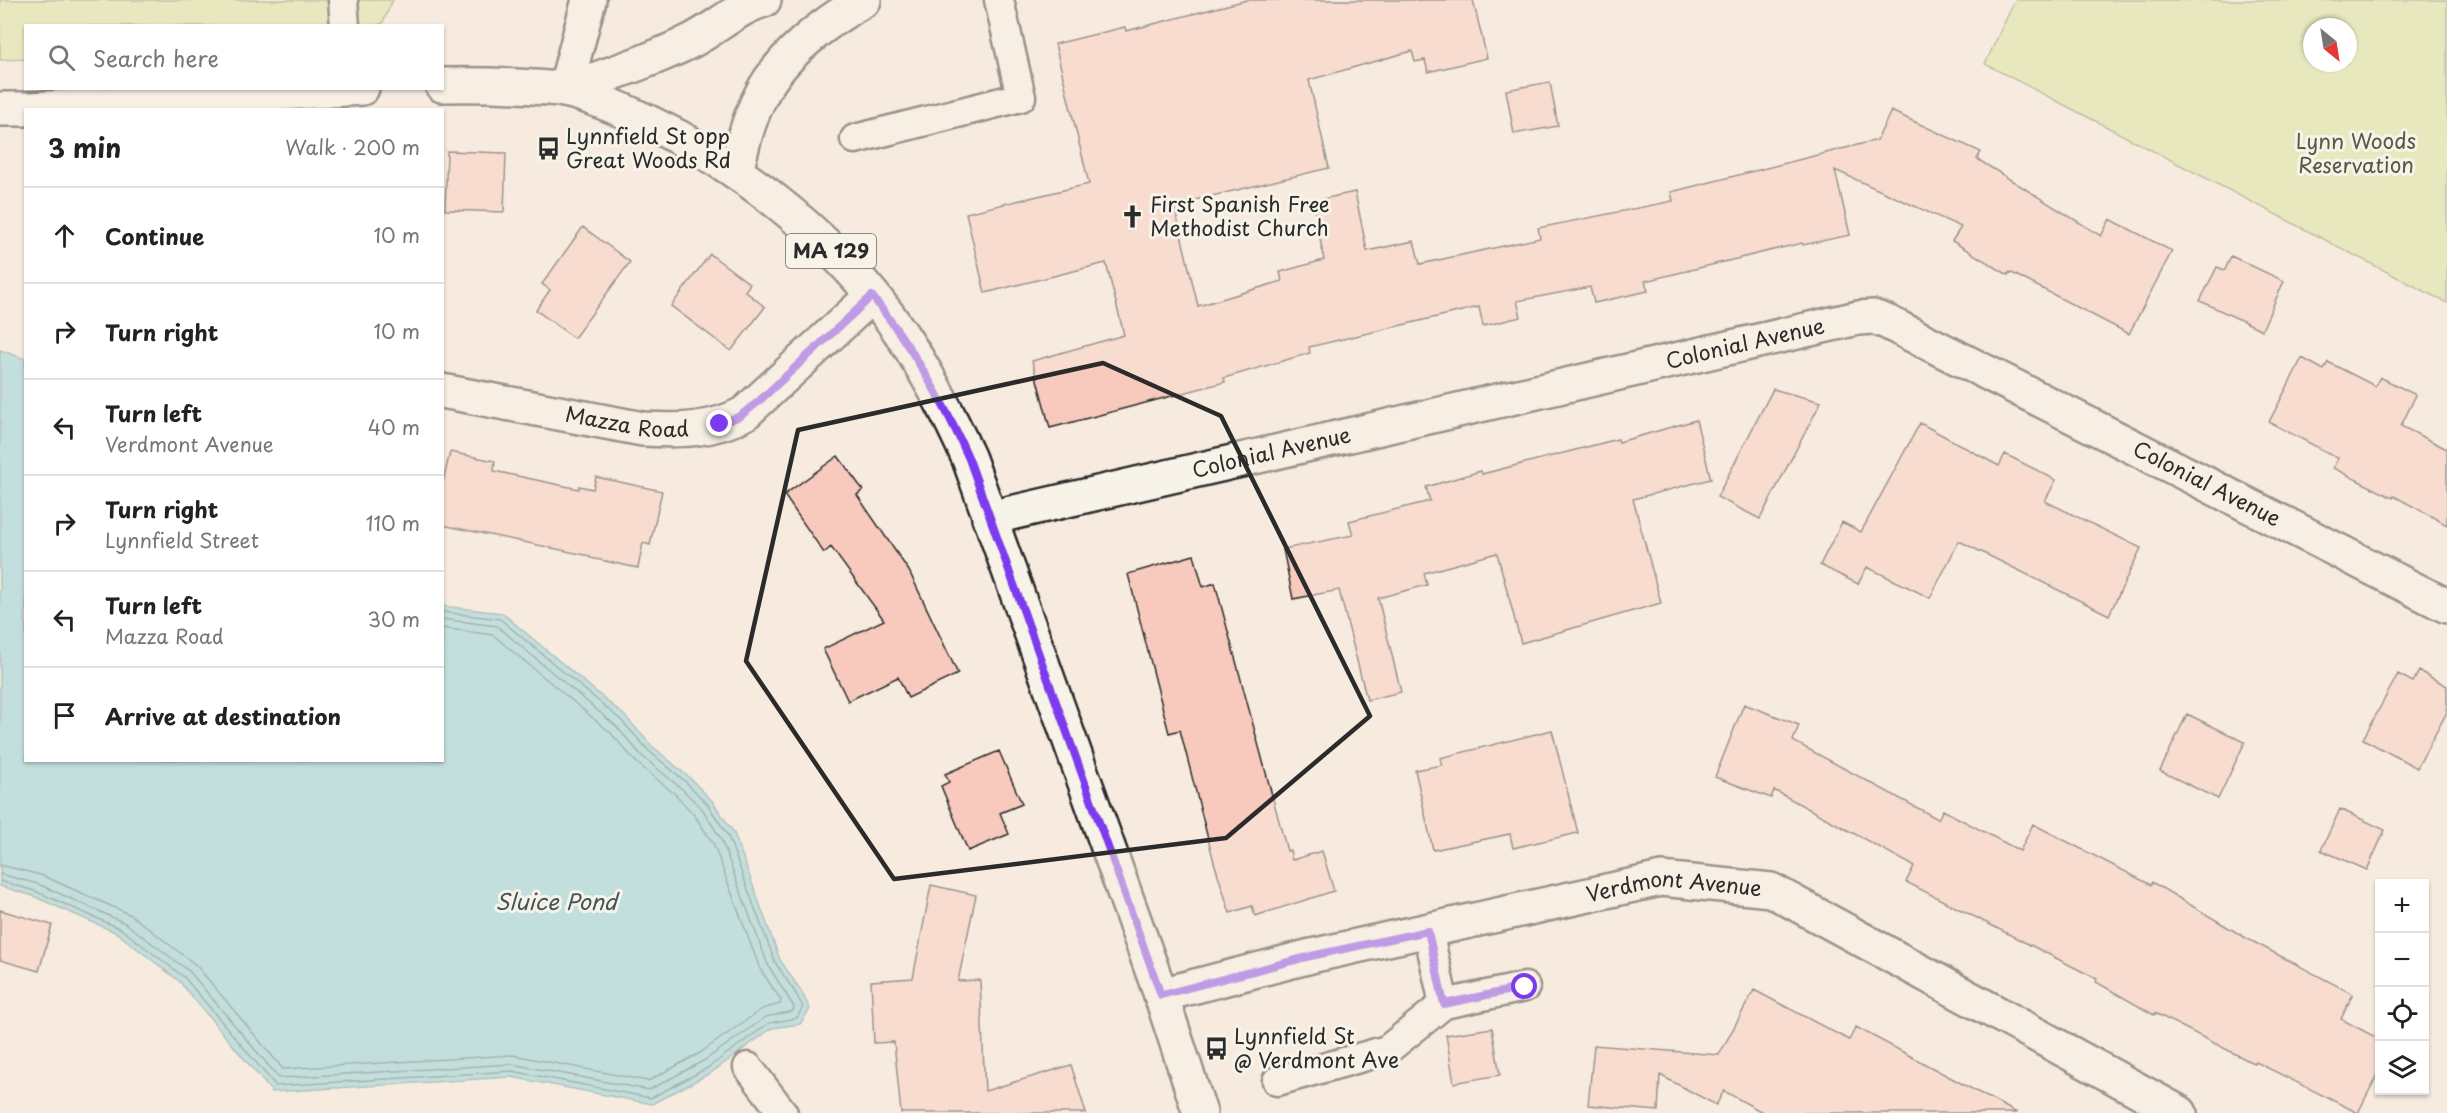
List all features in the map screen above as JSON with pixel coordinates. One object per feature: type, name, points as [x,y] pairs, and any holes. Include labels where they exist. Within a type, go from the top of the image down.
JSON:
[{"type":"street","points":[[565,90],[589,0]]},
{"type":"street","points":[[565,90],[666,53],[717,27],[754,3],[764,0]]},
{"type":"street","points":[[736,172],[746,132],[771,77],[810,38],[843,12],[864,0]]},
{"type":"street","name":"MA 129","points":[[444,85],[494,84],[565,90],[628,112],[684,139],[736,172],[786,211],[832,252],[872,296],[901,333],[949,415],[969,459],[1161,995],[1200,1113]]},
{"type":"street","points":[[48,108],[338,90]]},
{"type":"street","points":[[0,109],[24,109]]},
{"type":"street","name":"Mazza Road","points":[[444,391],[643,429],[671,431],[704,428],[745,413],[872,296]]},
{"type":"street","name":"Colonial Avenue","points":[[989,518],[1858,318],[1873,317],[1887,321],[2447,606]]},
{"type":"street","name":"Verdmont Avenue","points":[[1161,995],[1311,956],[1661,879],[1771,890],[2180,1113]]},
{"type":"lane","points":[[343,0],[345,24]]},
{"type":"lane","points":[[855,139],[1021,96],[999,0]]},
{"type":"lane","points":[[1428,931],[1444,1004]]},
{"type":"lane","points":[[1277,1081],[1388,1050],[1444,1004],[1525,987]]},
{"type":"lane","points":[[748,1067],[783,1113]]},
{"type":"highlighted area","points":[[1103,363],[1221,416],[1370,716],[1226,838],[894,879],[746,661],[798,430]]},
{"type":"green space","points":[[0,0],[393,0],[382,24],[24,24],[24,59],[0,60]]},
{"type":"green space","name":"Lynn Woods Reservation","points":[[2015,0],[2447,0],[2447,303],[1985,64]]},
{"type":"water","name":"Sluice Pond","points":[[0,350],[24,359],[24,762],[444,762],[444,606],[502,613],[625,716],[652,746],[691,779],[713,802],[734,833],[780,960],[810,1009],[800,1024],[772,1028],[712,1072],[652,1104],[511,1077],[272,1092],[179,981],[117,933],[33,896],[0,886]]},
{"type":"building","points":[[1247,0],[1473,0],[1487,58],[1428,72],[1425,60],[1415,62],[1412,51],[1309,80],[1329,168],[1174,205],[1198,306],[1282,281],[1280,272],[1324,260],[1313,201],[1355,192],[1367,251],[1414,241],[1420,264],[1540,238],[1538,228],[1673,201],[1671,192],[1877,140],[1891,111],[1981,152],[1977,159],[2101,236],[2110,219],[2172,251],[2129,334],[2010,272],[2008,275],[1952,241],[1961,227],[1835,170],[1850,235],[1803,245],[1802,243],[1645,281],[1648,291],[1594,303],[1590,287],[1517,301],[1521,317],[1483,326],[1479,307],[1309,347],[1310,353],[1224,378],[1225,382],[1050,428],[1032,361],[1124,335],[1106,263],[985,293],[966,213],[1089,184],[1055,44],[1125,27],[1126,31]]},
{"type":"building","points":[[1550,82],[1558,126],[1514,134],[1506,90]]},
{"type":"building","points":[[447,151],[506,153],[504,212],[445,210]]},
{"type":"building","points":[[583,227],[630,262],[574,338],[536,310],[550,290],[542,284]]},
{"type":"building","points":[[710,254],[750,284],[745,291],[765,307],[731,351],[671,306]]},
{"type":"building","points":[[2231,256],[2284,281],[2262,330],[2200,301],[2217,267],[2225,270]]},
{"type":"building","points":[[2302,358],[2324,370],[2328,362],[2375,386],[2380,377],[2416,395],[2401,426],[2447,449],[2447,525],[2394,496],[2393,498],[2333,468],[2338,458],[2269,422]]},
{"type":"building","points":[[1773,389],[1821,402],[1760,519],[1717,497]]},
{"type":"building","points":[[1696,420],[1711,479],[1633,499],[1661,603],[1521,643],[1497,553],[1424,573],[1427,585],[1378,598],[1401,692],[1367,700],[1339,590],[1293,599],[1283,549],[1353,535],[1349,521],[1430,501],[1426,487],[1481,471],[1482,474],[1618,439],[1619,442]]},
{"type":"building","points":[[1920,423],[1999,466],[2005,454],[2056,480],[2045,501],[2141,548],[2109,615],[1959,541],[1930,598],[1867,567],[1858,584],[1820,565],[1842,522],[1861,532]]},
{"type":"building","points":[[450,452],[495,461],[494,471],[579,489],[579,486],[593,489],[596,477],[662,491],[650,545],[643,543],[638,568],[444,525],[444,478]]},
{"type":"building","points":[[838,456],[863,490],[857,495],[909,571],[958,674],[908,698],[898,677],[848,701],[823,649],[884,620],[831,547],[824,553],[784,495]]},
{"type":"building","points":[[1194,555],[1203,587],[1215,583],[1287,851],[1290,850],[1292,860],[1322,851],[1334,891],[1255,916],[1252,906],[1230,913],[1214,862],[1180,730],[1169,733],[1128,574]]},
{"type":"building","points":[[2419,671],[2447,686],[2447,712],[2417,768],[2363,739],[2398,674],[2413,682]]},
{"type":"building","points":[[1744,704],[1799,725],[1793,741],[1938,819],[1943,810],[2020,851],[2033,824],[2151,885],[2152,882],[2246,938],[2353,994],[2341,1019],[2375,1037],[2375,1079],[2358,1113],[2155,1013],[2154,1015],[2096,982],[2097,979],[1906,882],[1914,866],[1774,790],[1771,798],[1715,777]]},
{"type":"building","points":[[2187,714],[2245,742],[2218,799],[2160,771]]},
{"type":"building","points":[[1552,730],[1578,833],[1513,848],[1510,834],[1433,850],[1415,770],[1442,765],[1440,758]]},
{"type":"building","points":[[999,751],[1022,804],[1000,813],[1009,834],[968,851],[941,786],[949,782],[945,774]]},
{"type":"building","points":[[2340,809],[2385,830],[2367,870],[2321,850]]},
{"type":"building","points":[[931,885],[976,895],[958,981],[980,980],[985,1091],[1071,1065],[1086,1113],[901,1113],[894,1042],[874,1043],[871,981],[913,978]]},
{"type":"building","points":[[0,910],[52,925],[39,971],[0,960]]},
{"type":"building","points":[[1754,990],[1849,1040],[1856,1027],[2017,1113],[1764,1113],[1724,1091],[1716,1105],[1660,1075],[1658,1111],[1588,1105],[1594,1045],[1719,1055]]},
{"type":"building","points":[[1492,1028],[1500,1075],[1454,1083],[1446,1035]]},
{"type":"place","name":"Lynnfield St opp Great Woods Rd","points":[[548,149]]},
{"type":"place","name":"First Spanish Free Methodist Church","points":[[1132,217]]},
{"type":"place","name":"Lynnfield St @ Verdmont Ave","points":[[1216,1049]]},
{"type":"route","points":[[720,424],[745,413],[872,296],[901,333],[949,415],[969,459],[1161,995],[1311,956],[1428,931],[1444,1004],[1525,987]]}]
